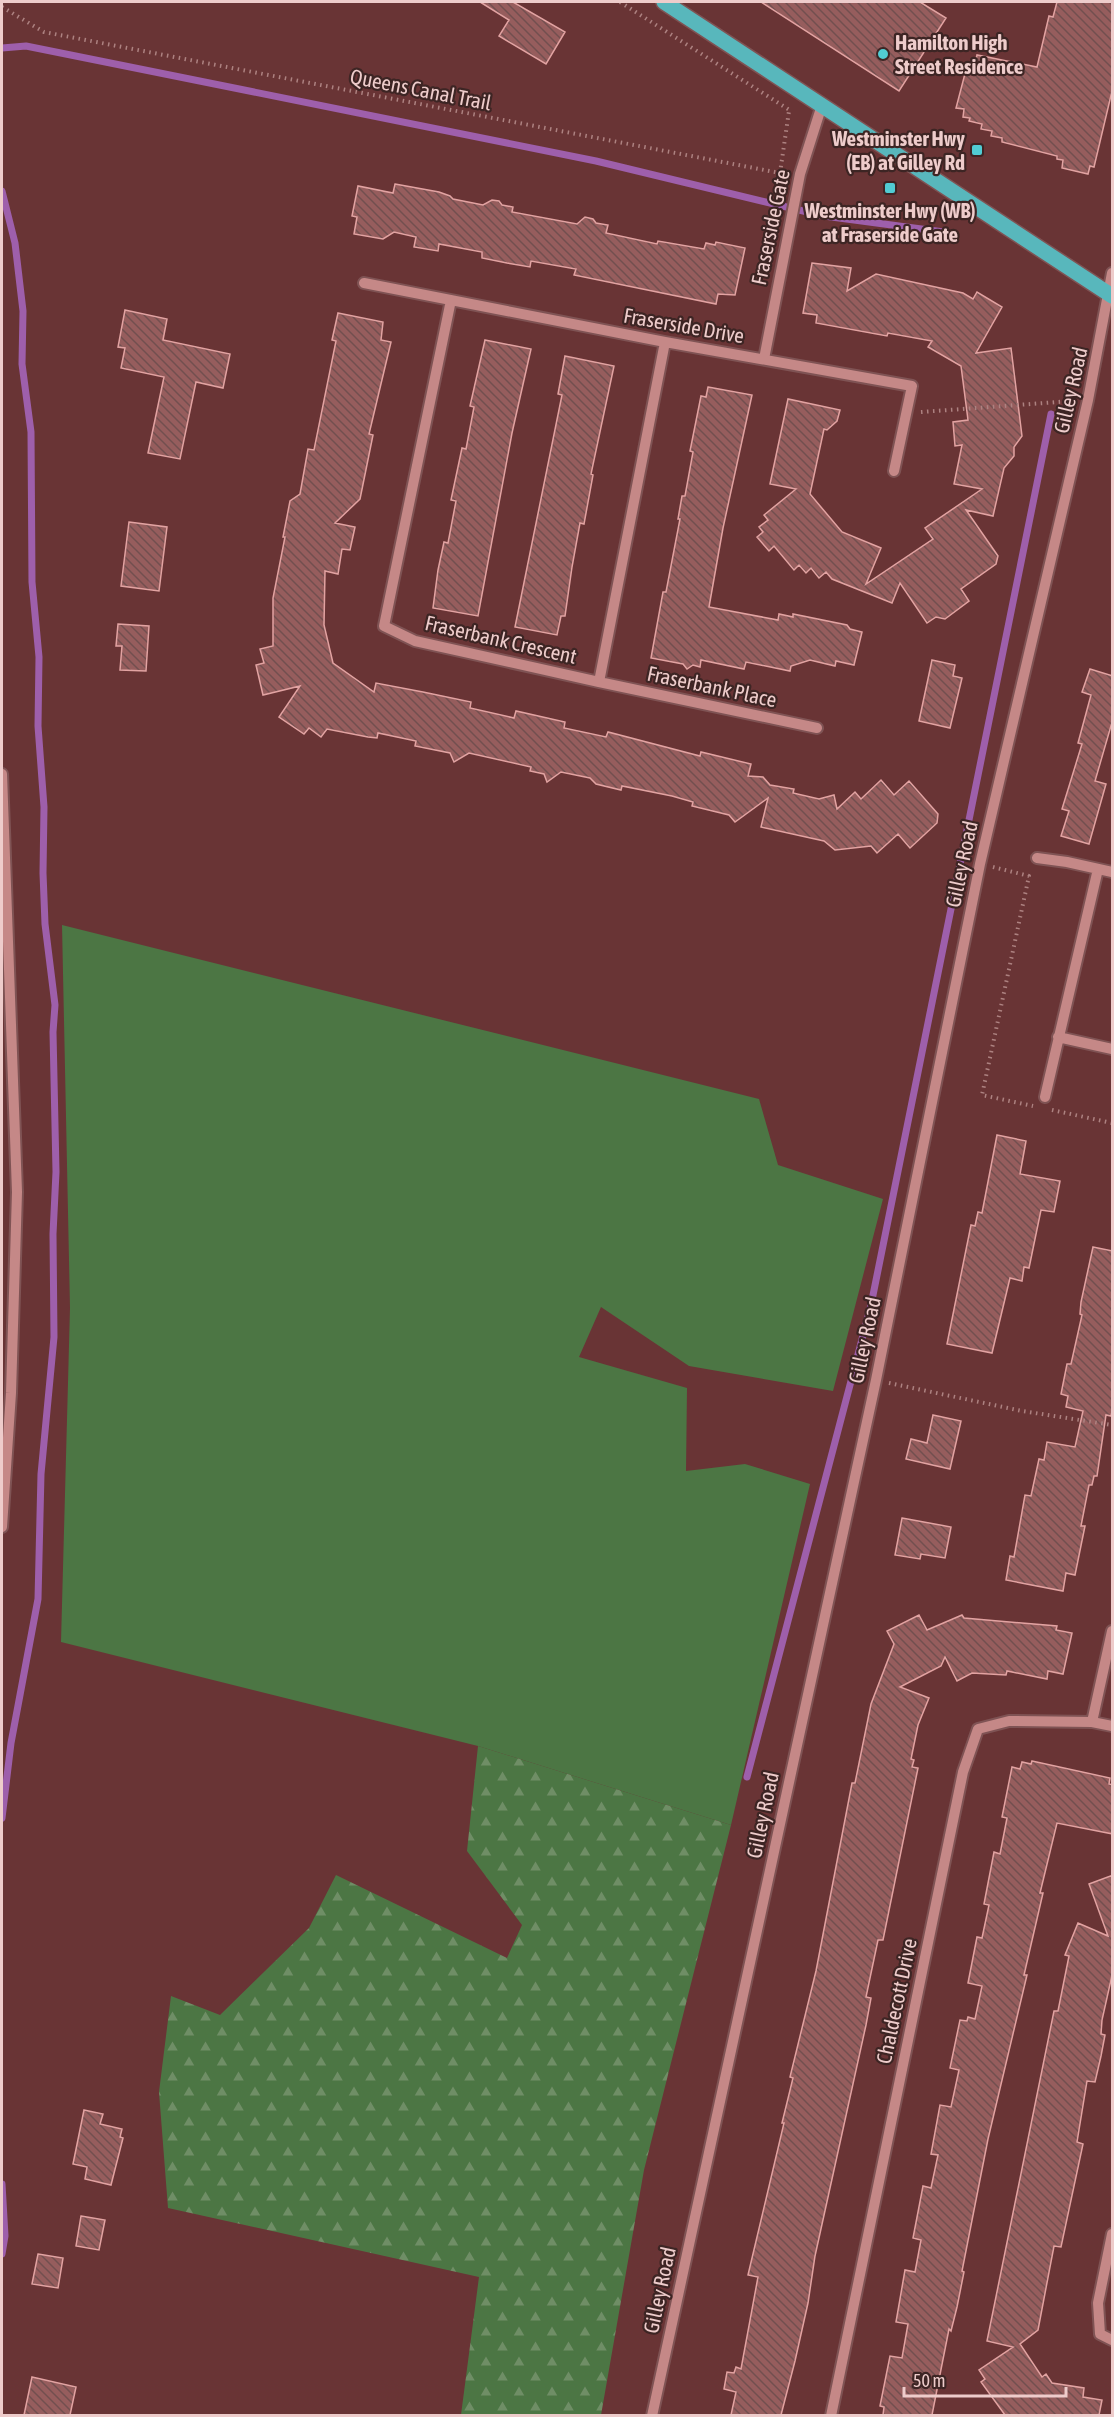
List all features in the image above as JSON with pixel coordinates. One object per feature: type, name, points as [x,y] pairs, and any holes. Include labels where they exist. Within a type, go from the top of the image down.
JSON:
[{"type":"main road","points":[[664,2],[1111,294]]},
{"type":"street","name":"Fraserside Gate","points":[[764,359],[800,174],[822,105]]},
{"type":"street","name":"Gilley Road","points":[[652,2415],[876,1380],[980,864],[1088,400],[1111,294],[1113,273]]},
{"type":"street","name":"Fraserside Drive","points":[[364,283],[665,342],[912,386],[894,471]]},
{"type":"street","name":"Fraserbank Crescent","points":[[451,300],[384,626],[415,641],[599,682],[665,342]]},
{"type":"street","name":"Fraserbank Place","points":[[599,682],[817,728]]},
{"type":"street","points":[[2,774],[18,1192],[11,1393],[2,1527]]},
{"type":"street","points":[[1037,858],[1113,872]]},
{"type":"street","points":[[1045,1097],[1098,869]]},
{"type":"street","points":[[1058,1037],[1113,1049]]},
{"type":"street","points":[[1092,1722],[1113,1631]]},
{"type":"street","name":"Chaldecott Drive","points":[[831,2415],[963,1772],[978,1729],[1009,1721],[1092,1722],[1113,1726]]},
{"type":"street","points":[[1113,2234],[1098,2303],[1100,2334],[1113,2340]]},
{"type":"path","name":"Queens Canal Trail","points":[[2,7],[44,32],[780,173],[789,111],[620,2]]},
{"type":"path","points":[[906,413],[1088,400]]},
{"type":"path","points":[[980,864],[1029,876],[982,1095],[1036,1107]]},
{"type":"path","points":[[1047,1109],[1113,1123]]},
{"type":"path","points":[[876,1380],[1022,1411],[1113,1425]]},
{"type":"green space","points":[[62,925],[759,1099],[778,1165],[883,1199],[833,1391],[689,1366],[601,1307],[579,1357],[687,1388],[686,1471],[745,1464],[810,1484],[731,1825],[478,1746],[61,1642],[70,1308]]},
{"type":"green space","points":[[478,1746],[731,1825],[644,2170],[601,2415],[461,2415],[479,2277],[168,2208],[159,2092],[171,1996],[220,2015],[309,1928],[336,1875],[507,1958],[522,1925],[467,1851]]},
{"type":"building","points":[[480,2],[513,2],[565,32],[546,64],[499,36],[509,20]]},
{"type":"building","name":"Hamilton High Street Residence","points":[[761,2],[920,2],[946,18],[899,91]]},
{"type":"building","points":[[1057,2],[1113,2],[1113,87],[1094,167],[1090,166],[1088,174],[1062,168],[1063,160],[1057,159],[1057,156],[1002,142],[1002,138],[991,136],[992,131],[981,129],[982,124],[963,117],[964,109],[956,108],[967,66],[974,68],[977,55],[1037,67],[1049,16],[1053,17]]},
{"type":"building","points":[[395,184],[439,192],[453,199],[483,205],[492,200],[499,201],[502,205],[513,207],[512,212],[577,224],[585,217],[593,219],[596,223],[608,225],[606,233],[657,244],[658,241],[704,249],[706,243],[715,245],[716,242],[745,248],[735,295],[718,294],[716,304],[574,275],[576,269],[531,261],[530,267],[507,263],[482,258],[482,252],[439,244],[438,251],[414,247],[416,237],[394,232],[383,239],[354,234],[357,217],[352,216],[358,186],[393,193]]},
{"type":"building","points":[[812,263],[851,268],[847,291],[876,274],[963,293],[973,299],[977,292],[1002,307],[976,353],[1011,348],[1022,436],[1014,447],[1014,456],[1004,468],[993,516],[966,510],[998,556],[996,564],[961,589],[969,601],[945,619],[936,617],[927,623],[900,583],[892,603],[832,579],[826,572],[819,578],[811,568],[806,573],[799,565],[794,570],[774,546],[769,551],[757,537],[763,532],[759,527],[768,520],[764,515],[796,489],[770,484],[788,399],[840,410],[837,421],[827,430],[824,429],[810,494],[842,532],[881,548],[866,584],[933,539],[925,528],[982,489],[954,484],[962,445],[955,446],[953,422],[968,420],[961,366],[928,347],[932,341],[888,333],[887,336],[816,323],[817,315],[803,313]]},
{"type":"building","points":[[125,310],[167,319],[163,340],[230,354],[223,388],[196,382],[180,459],[148,453],[164,377],[121,368],[125,348],[118,347]]},
{"type":"building","points":[[338,313],[383,322],[381,340],[391,342],[369,434],[373,435],[360,499],[335,523],[355,527],[350,550],[342,549],[338,574],[325,571],[324,625],[333,663],[374,692],[376,683],[471,702],[470,708],[514,718],[516,711],[565,722],[564,728],[606,737],[608,732],[700,756],[701,752],[751,764],[748,776],[763,777],[770,785],[794,789],[793,793],[819,799],[834,795],[837,809],[855,792],[861,799],[881,780],[894,795],[909,781],[938,814],[937,823],[910,848],[898,834],[877,853],[871,846],[835,850],[824,841],[761,827],[768,798],[735,822],[729,815],[692,806],[693,802],[672,796],[622,786],[621,790],[596,784],[590,778],[561,772],[547,782],[544,774],[530,771],[531,767],[469,753],[454,762],[450,753],[415,746],[416,741],[378,733],[377,738],[327,729],[321,737],[309,728],[304,734],[279,717],[300,686],[263,695],[256,665],[264,663],[260,649],[273,646],[273,598],[290,501],[300,494],[308,449],[314,450],[336,341],[332,340]]},
{"type":"building","points":[[485,340],[531,349],[512,433],[478,616],[433,608],[444,542],[448,543],[456,501],[451,500],[462,448],[466,449],[474,407],[470,406]]},
{"type":"building","points":[[565,356],[614,366],[591,474],[593,475],[584,524],[580,523],[565,616],[561,616],[557,635],[515,627],[562,395],[558,394]]},
{"type":"building","points":[[708,387],[752,395],[723,528],[709,607],[778,620],[779,614],[793,617],[793,614],[847,625],[850,629],[862,632],[854,665],[836,661],[835,666],[810,660],[791,666],[790,671],[746,662],[744,669],[701,660],[700,667],[693,665],[687,669],[683,664],[651,658],[680,519],[678,519],[682,496],[685,496],[693,452],[690,451],[701,396],[706,397]]},
{"type":"building","points":[[129,522],[167,527],[159,591],[121,586]]},
{"type":"building","points":[[118,624],[149,626],[146,671],[120,670],[122,646],[116,646]]},
{"type":"building","points":[[932,660],[955,665],[953,676],[962,678],[950,728],[919,721]]},
{"type":"building","points":[[1090,669],[1113,676],[1113,719],[1095,781],[1106,784],[1089,844],[1061,836],[1069,811],[1062,809],[1082,744],[1078,743],[1091,695],[1082,692]]},
{"type":"building","points":[[997,1135],[1026,1141],[1020,1174],[1060,1181],[1054,1212],[1041,1210],[1029,1268],[1024,1267],[1022,1281],[1010,1278],[992,1353],[947,1344],[971,1225],[975,1226],[978,1212],[982,1213]]},
{"type":"building","points":[[1093,1247],[1113,1251],[1113,1407],[1111,1416],[1106,1415],[1097,1476],[1094,1476],[1092,1485],[1089,1485],[1081,1526],[1085,1526],[1075,1575],[1066,1573],[1063,1591],[1006,1580],[1010,1556],[1014,1557],[1025,1495],[1031,1496],[1039,1459],[1044,1460],[1047,1442],[1075,1447],[1083,1411],[1066,1407],[1068,1396],[1061,1394],[1067,1364],[1071,1364],[1082,1315],[1080,1314],[1081,1302]]},
{"type":"building","points":[[933,1415],[961,1421],[950,1469],[906,1459],[911,1439],[927,1443]]},
{"type":"building","points":[[902,1518],[951,1527],[945,1558],[921,1554],[920,1559],[895,1555]]},
{"type":"building","points":[[919,1615],[927,1630],[962,1615],[964,1618],[1057,1626],[1056,1630],[1072,1633],[1063,1674],[1048,1671],[1047,1679],[1007,1671],[1006,1675],[972,1673],[957,1681],[945,1657],[941,1666],[900,1687],[929,1698],[918,1725],[911,1759],[914,1760],[912,1767],[918,1768],[883,1940],[878,1940],[866,1997],[871,1998],[866,2025],[815,2256],[808,2303],[795,2361],[781,2415],[731,2415],[736,2392],[724,2389],[727,2372],[734,2373],[736,2367],[741,2369],[758,2277],[748,2275],[784,2123],[782,2123],[793,2078],[790,2077],[816,1971],[852,1783],[855,1783],[871,1704],[894,1644],[887,1631]]},
{"type":"building","points":[[1032,1761],[1110,1778],[1109,1784],[1113,1785],[1113,1834],[1057,1823],[1040,1893],[1043,1893],[1024,1975],[1027,1975],[988,2139],[957,2307],[951,2331],[949,2329],[932,2415],[883,2415],[884,2407],[880,2406],[890,2356],[902,2358],[908,2324],[896,2322],[905,2270],[915,2272],[921,2240],[913,2238],[923,2186],[931,2188],[938,2155],[931,2154],[940,2105],[951,2107],[959,2070],[950,2068],[960,2020],[967,2021],[968,2017],[975,2019],[982,1986],[968,1983],[977,1937],[982,1938],[989,1905],[984,1904],[994,1852],[1000,1854],[1007,1818],[1002,1817],[1012,1767],[1020,1769],[1022,1762],[1031,1764]]},
{"type":"building","points":[[1113,1875],[1113,1971],[1102,2020],[1101,2034],[1105,2035],[1101,2056],[1095,2082],[1087,2081],[1077,2142],[1083,2144],[1061,2247],[1054,2246],[1038,2330],[1020,2344],[1042,2377],[1046,2374],[1052,2383],[1084,2388],[1083,2397],[1102,2400],[1099,2415],[1005,2415],[981,2382],[985,2379],[979,2370],[1013,2347],[987,2341],[1054,2011],[1058,2011],[1069,1956],[1065,1955],[1078,1923],[1108,1936],[1089,1884]]},
{"type":"building","points":[[84,2110],[103,2114],[100,2124],[122,2129],[120,2137],[123,2138],[111,2185],[85,2179],[87,2167],[73,2164]]},
{"type":"building","points":[[81,2216],[105,2220],[99,2250],[76,2246]]},
{"type":"building","points":[[38,2254],[63,2258],[58,2288],[32,2284]]},
{"type":"building","points":[[32,2377],[76,2387],[70,2415],[24,2415]]},
{"type":"waterway","points":[[2,48],[26,46],[596,161],[824,216],[944,232]]},
{"type":"waterway","points":[[2,191],[15,243],[23,311],[22,364],[31,432],[32,582],[39,657],[38,726],[44,807],[45,924],[55,1005],[53,1032],[56,1172],[53,1234],[54,1337],[41,1474],[38,1599],[11,1743],[2,1818]]},
{"type":"waterway","points":[[747,1777],[871,1305],[1051,414]]},
{"type":"waterway","points":[[2,2184],[5,2236],[2,2254]]},
{"type":"place","name":"Hamilton High Street Residence","points":[[883,54]]},
{"type":"place","name":"Westminster Hwy (EB) at Gilley Rd","points":[[977,150]]},
{"type":"place","name":"Westminster Hwy (WB) at Fraserside Gate","points":[[890,188]]}]
